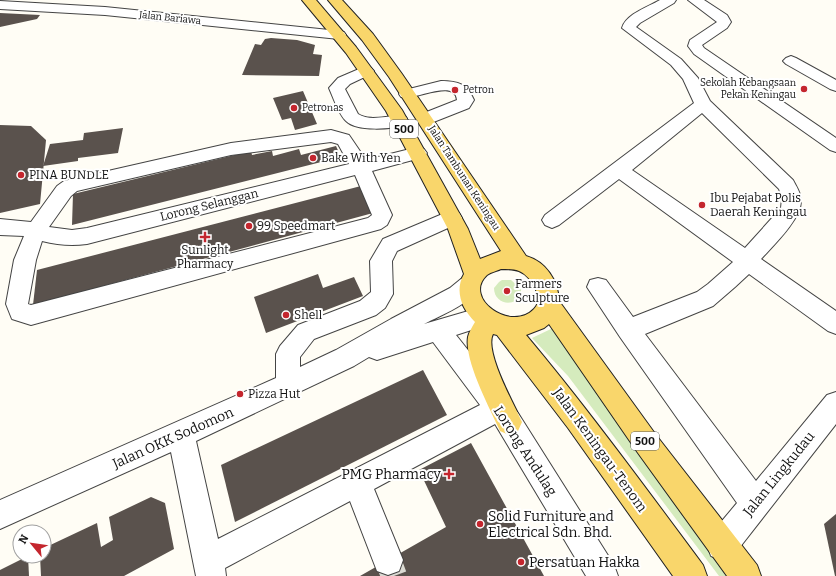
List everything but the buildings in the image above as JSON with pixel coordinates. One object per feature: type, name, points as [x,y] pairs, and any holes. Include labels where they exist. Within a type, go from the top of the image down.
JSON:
[{"type":"main road","name":"500","points":[[309,0],[339,35],[400,121],[462,236],[472,279],[469,296],[474,307],[492,322]]},
{"type":"main road","name":"Jalan Tambunan Keningau","points":[[337,0],[381,55],[519,262]]},
{"type":"main road","name":"500","points":[[472,279],[489,263],[499,260],[519,262],[530,267],[539,274],[546,283],[549,293],[548,303],[647,444],[746,576]]},
{"type":"main road","points":[[504,415],[482,356],[479,338],[483,328],[492,322],[518,327],[528,325],[538,320],[548,303]]},
{"type":"main road","name":"Jalan Keningau-Tenom","points":[[492,322],[577,418],[692,576]]},
{"type":"street","points":[[628,330],[705,299],[715,293],[746,261],[790,211],[792,202],[792,195],[786,185],[703,104],[690,78],[676,62],[629,28],[630,24],[635,20],[669,0]]},
{"type":"street","points":[[695,0],[722,18],[724,22],[722,25],[695,43],[695,46],[699,51],[836,146]]},
{"type":"street","name":"Jalan Bariawa","points":[[0,5],[105,11],[339,35]]},
{"type":"street","points":[[792,62],[836,86]]},
{"type":"street","points":[[366,71],[344,81],[337,88],[351,117],[354,120],[364,122],[400,121]]},
{"type":"street","points":[[407,94],[452,85],[466,96],[466,100],[463,104],[425,119]]},
{"type":"street","points":[[425,90],[445,111]]},
{"type":"street","points":[[552,220],[703,104]]},
{"type":"street","points":[[332,136],[339,137],[345,141],[360,167],[382,215],[380,220],[374,224],[152,284],[31,314],[20,312],[17,304],[24,260],[36,230],[50,211],[64,191],[72,186],[231,149],[332,136]]},
{"type":"street","name":"Lorong Selanggan","points":[[0,227],[14,226],[36,230],[59,237],[72,238],[87,236],[418,153]]},
{"type":"street","points":[[619,170],[836,324]]},
{"type":"street","points":[[0,223],[50,211]]},
{"type":"street","points":[[288,385],[288,354],[306,332],[368,308],[377,301],[382,294],[381,261],[390,245],[452,218]]},
{"type":"street","points":[[345,358],[399,326],[458,295],[472,279]]},
{"type":"street","points":[[598,287],[755,504]]},
{"type":"street","points":[[345,358],[438,331],[492,322]]},
{"type":"street","name":"Lorong Andulag","points":[[438,331],[504,415],[603,576]]},
{"type":"street","name":"Jalan OKK Sodomon","points":[[0,516],[345,358]]},
{"type":"street","name":"Jalan Lingkudau","points":[[722,545],[836,405]]},
{"type":"street","points":[[181,434],[209,571],[357,482],[504,415]]},
{"type":"street","points":[[357,482],[388,560]]},
{"type":"green space","points":[[502,280],[511,280],[521,289],[521,296],[517,300],[509,303],[500,300],[497,297],[494,288]]},
{"type":"green space","points":[[553,328],[648,466],[732,576],[719,576],[568,376],[532,338]]},
{"type":"tunnel","points":[[388,560],[394,576]]},
{"type":"place","name":"Sekolah Kebangsaan Pekan Keningau","points":[[804,89]]},
{"type":"place","name":"Petron","points":[[455,90]]},
{"type":"place","name":"Petronas","points":[[294,108]]},
{"type":"place","name":"Bake With Yen","points":[[313,158]]},
{"type":"place","name":"PINA BUNDLE","points":[[21,175]]},
{"type":"place","name":"Ibu Pejabat Polis Daerah Keningau","points":[[702,205]]},
{"type":"place","name":"99 Speedmart","points":[[249,226]]},
{"type":"place","name":"Sunlight Pharmacy","points":[[205,237]]},
{"type":"place","name":"Farmers Sculpture","points":[[507,291]]},
{"type":"place","name":"Shell","points":[[286,315]]},
{"type":"place","name":"Pizza Hut","points":[[240,394]]},
{"type":"place","name":"PMG Pharmacy","points":[[449,474]]},
{"type":"place","name":"Solid Furniture and Electrical Sdn. Bhd.","points":[[480,524]]},
{"type":"place","name":"Persatuan Hakka","points":[[521,562]]}]
